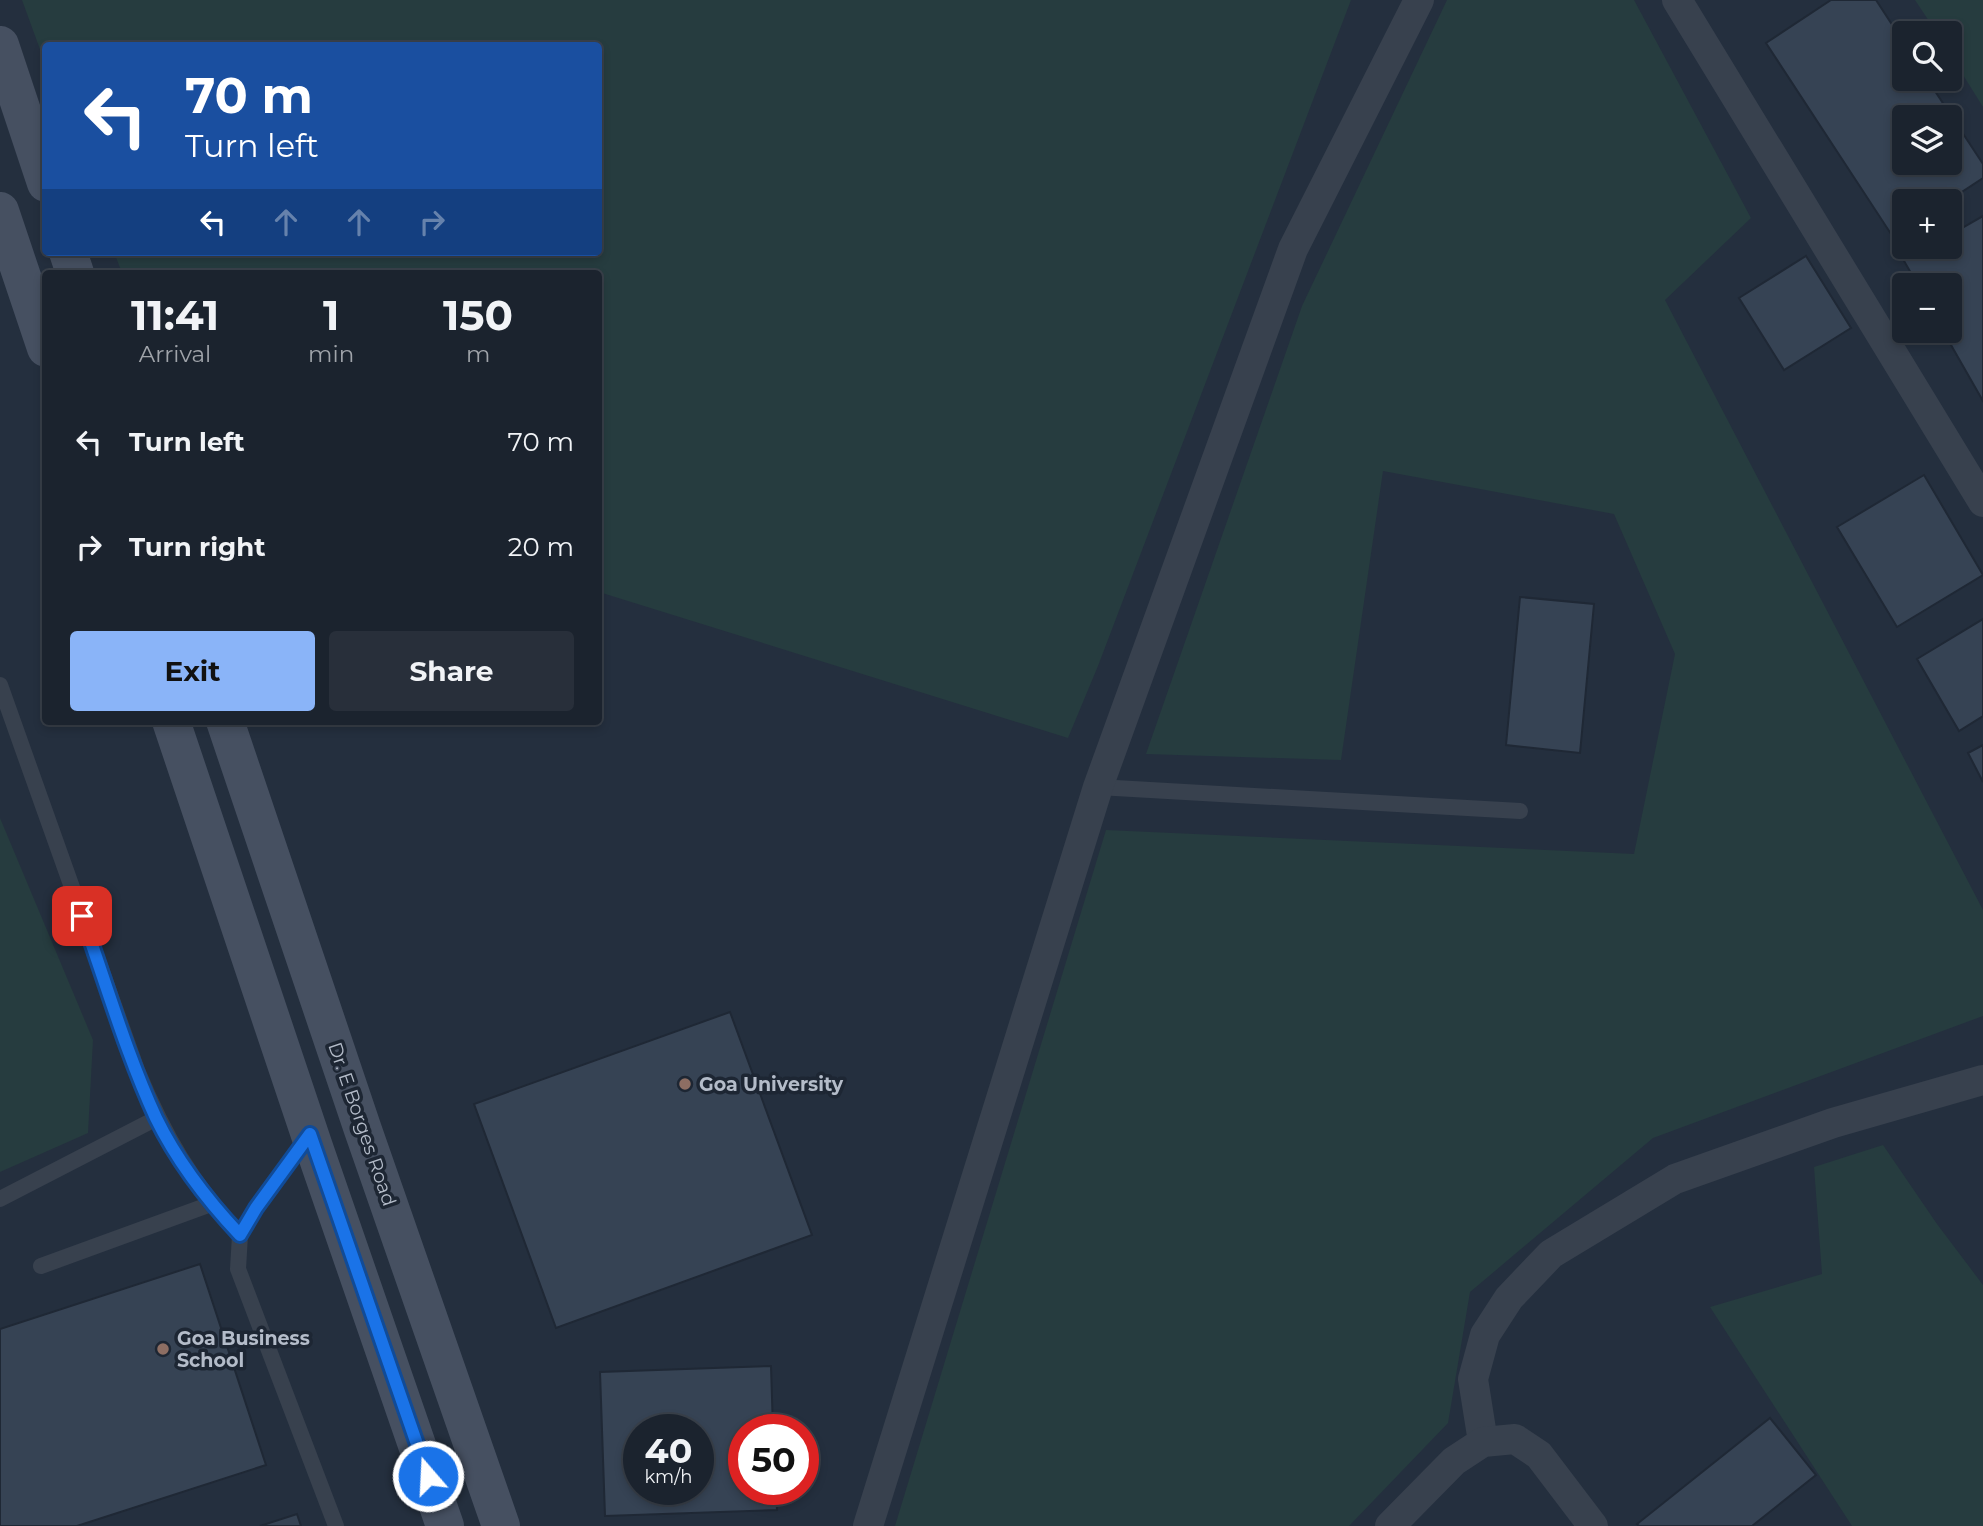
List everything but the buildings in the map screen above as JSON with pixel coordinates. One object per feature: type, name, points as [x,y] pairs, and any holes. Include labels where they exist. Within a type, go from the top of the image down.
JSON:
[{"type":"main road","points":[[0,45],[42,171]]},
{"type":"main road","points":[[0,211],[42,336]]},
{"type":"main road","points":[[172,725],[445,1526]]},
{"type":"main road","name":"Dr. E Borges Road","points":[[226,725],[501,1526]]},
{"type":"street","points":[[868,1526],[1098,787],[1293,249],[1419,0]]},
{"type":"street","points":[[1677,0],[1983,502]]},
{"type":"street","points":[[1483,1442],[1473,1379],[1485,1335],[1509,1298],[1551,1254],[1675,1180],[1833,1124],[1983,1080]]},
{"type":"street","points":[[1390,1526],[1454,1461],[1483,1442],[1515,1439],[1539,1455],[1593,1526]]},
{"type":"lane","points":[[0,685],[137,1070],[157,1118],[184,1165],[211,1204],[240,1235]]},
{"type":"lane","points":[[1098,787],[1520,811]]},
{"type":"lane","points":[[0,1199],[157,1118]]},
{"type":"lane","points":[[310,1134],[256,1208],[240,1235],[237,1269],[336,1526]]},
{"type":"lane","points":[[41,1266],[211,1204]]},
{"type":"green space","points":[[22,0],[1351,0],[1098,666],[1068,738],[602,593],[602,270],[121,270],[116,256],[602,256],[602,42],[42,42],[42,55]]},
{"type":"green space","points":[[1447,0],[1634,0],[1751,218],[1665,300],[1983,910],[1983,1016],[1653,1138],[1470,1292],[1448,1423],[1349,1526],[895,1526],[1106,830],[1634,854],[1675,654],[1614,514],[1383,471],[1341,760],[1146,754],[1302,306]]},
{"type":"green space","points":[[1915,0],[1983,0],[1983,107],[1962,73],[1962,21],[1929,21]]},
{"type":"green space","points":[[0,818],[93,1040],[88,1133],[0,1172]]},
{"type":"green space","points":[[1883,1145],[1983,1285],[1983,1526],[1852,1526],[1710,1307],[1822,1274],[1814,1167]]},
{"type":"place","name":"Goa University","points":[[685,1084]]},
{"type":"place","name":"Goa Business School","points":[[163,1349]]},
{"type":"route","points":[[82,916],[157,1118],[184,1165],[211,1204],[240,1235],[256,1208],[310,1134],[428,1476]]}]
